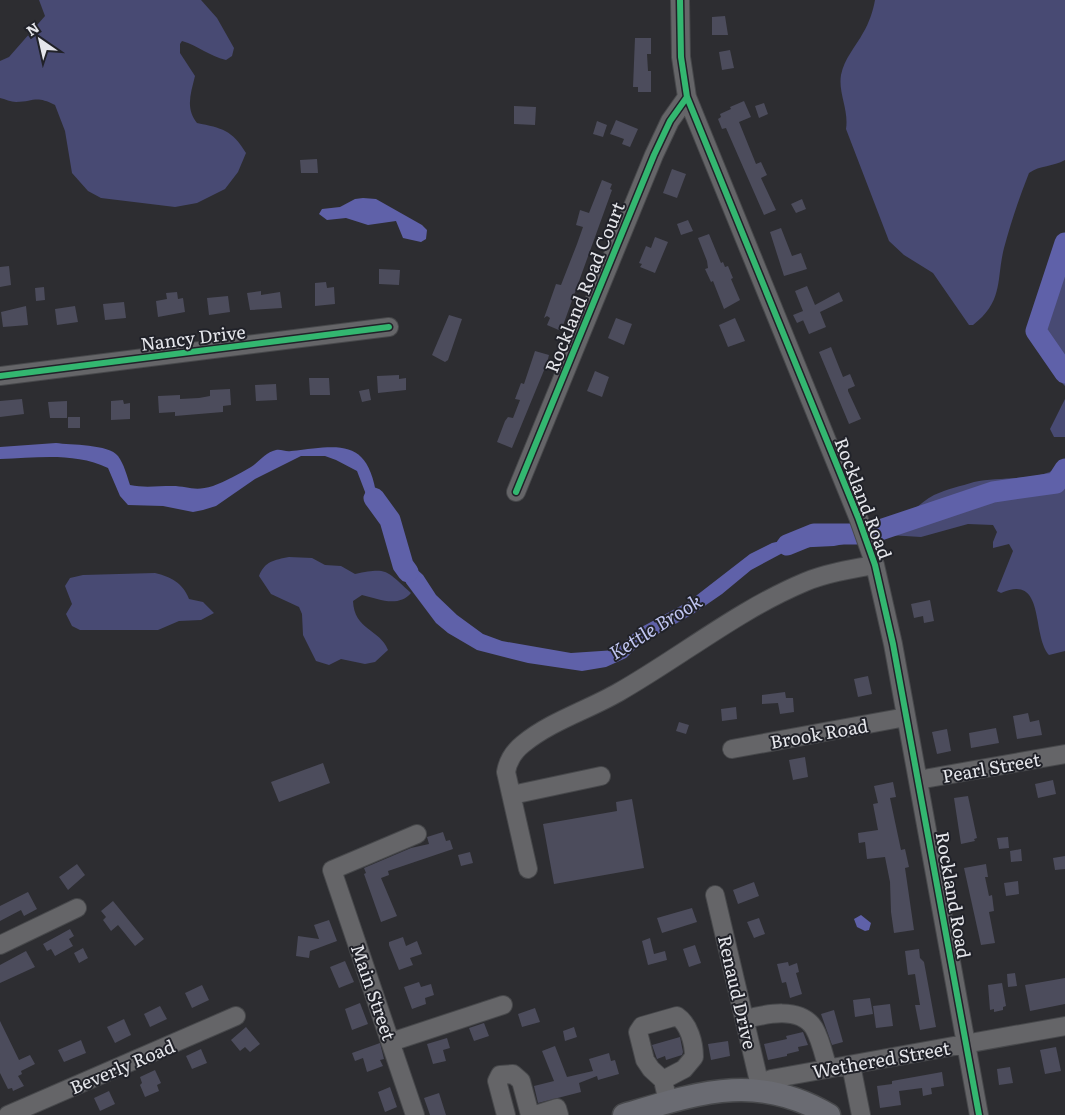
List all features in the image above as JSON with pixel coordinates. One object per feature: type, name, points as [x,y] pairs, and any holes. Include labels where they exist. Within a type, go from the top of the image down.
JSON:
[{"type":"main road","points":[[624,1115],[714,1091],[761,1090],[792,1097],[829,1115]]},
{"type":"street","name":"Rockland Road","points":[[680,0],[682,56],[687,97],[865,535],[875,565],[906,716],[979,1115]]},
{"type":"street","name":"Rockland Road Court","points":[[516,492],[658,146],[670,121],[687,97]]},
{"type":"street","name":"Nancy Drive","points":[[0,376],[389,327]]},
{"type":"street","points":[[528,869],[506,772],[514,751],[525,742],[619,692],[718,628],[760,604],[806,582],[837,572],[875,565]]},
{"type":"street","name":"Brook Road","points":[[732,749],[906,716]]},
{"type":"street","name":"Pearl Street","points":[[918,780],[1065,754]]},
{"type":"street","points":[[512,795],[601,776]]},
{"type":"street","name":"Main Street","points":[[415,1115],[332,870],[417,834]]},
{"type":"street","name":"Renaud Drive","points":[[715,895],[746,1019],[761,1090]]},
{"type":"street","points":[[0,945],[76,908]]},
{"type":"street","points":[[391,1042],[502,1004]]},
{"type":"street","points":[[746,1019],[768,1014],[804,1018],[814,1028],[828,1069]]},
{"type":"street","name":"Beverly Road","points":[[8,1115],[236,1016]]},
{"type":"street","name":"Wethered Street","points":[[761,1090],[771,1079],[1065,1026]]},
{"type":"street","points":[[851,1065],[861,1115]]},
{"type":"street","points":[[506,1115],[497,1081],[500,1076],[513,1074],[522,1081],[530,1115]]},
{"type":"street","points":[[663,1080],[668,1102]]},
{"type":"street","points":[[535,1115],[557,1108],[559,1115]]},
{"type":"shaded area","points":[[39,0],[201,0],[217,18],[234,48],[232,56],[226,60],[182,41],[180,53],[195,76],[190,106],[193,117],[197,123],[226,131],[236,139],[246,153],[238,172],[225,189],[197,203],[175,207],[101,198],[88,191],[72,173],[65,131],[55,105],[43,100],[12,102],[0,98],[0,61],[9,57],[45,16]]},
{"type":"shaded area","points":[[875,0],[1065,0],[1065,160],[1029,173],[1015,210],[1004,248],[994,299],[983,316],[973,325],[969,325],[933,273],[904,255],[889,241],[846,129],[847,122],[840,82],[841,75],[847,58],[867,25]]},
{"type":"shaded area","points":[[1065,235],[1065,386],[1061,382],[1049,356],[1029,335]]},
{"type":"shaded area","points":[[1065,399],[1065,437],[1054,437],[1050,429]]},
{"type":"shaded area","points":[[1065,462],[1065,651],[1049,655],[1040,634],[1031,598],[1025,591],[1015,589],[1001,593],[997,591],[1013,551],[1009,544],[993,548],[997,532],[993,525],[968,524],[921,537],[889,535],[886,524],[900,519],[934,495],[944,491],[985,480],[1034,476],[1056,469]]},
{"type":"shaded area","points":[[289,557],[312,558],[325,565],[341,566],[355,574],[381,571],[391,575],[411,593],[406,598],[394,601],[362,595],[353,601],[354,611],[362,624],[384,643],[388,650],[375,662],[365,664],[341,659],[329,665],[316,661],[303,635],[302,614],[299,607],[271,594],[259,576],[267,564]]},
{"type":"shaded area","points":[[155,573],[166,576],[176,582],[189,599],[203,602],[214,613],[201,620],[179,621],[158,630],[80,630],[72,626],[66,614],[72,604],[65,586],[70,578],[83,575]]},
{"type":"water","points":[[355,199],[376,199],[422,225],[427,230],[426,239],[421,242],[403,238],[396,221],[368,225],[346,218],[327,220],[319,214],[322,209],[340,207]]},
{"type":"water","name":"Kettle Brook","points":[[56,443],[98,447],[113,452],[122,463],[130,485],[145,487],[178,486],[196,489],[206,488],[228,480],[251,467],[272,451],[325,447],[338,447],[350,450],[359,455],[367,464],[373,479],[377,498],[388,507],[400,523],[411,564],[423,575],[436,595],[457,615],[483,634],[502,641],[571,653],[616,650],[638,629],[688,602],[750,554],[772,543],[810,534],[850,534],[872,530],[886,524],[889,535],[834,546],[792,548],[751,570],[722,594],[693,614],[640,644],[626,658],[606,667],[582,671],[528,663],[477,650],[448,633],[436,623],[406,583],[394,527],[367,497],[357,471],[336,460],[325,456],[301,456],[255,479],[216,506],[193,512],[163,506],[128,505],[120,496],[108,468],[95,463],[55,457],[0,459],[0,447]]},
{"type":"water","points":[[861,915],[871,923],[869,930],[865,931],[857,927],[854,919]]},
{"type":"building","points":[[725,16],[728,35],[712,35],[712,17]]},
{"type":"building","points":[[635,38],[651,38],[651,54],[647,54],[648,71],[651,71],[651,92],[638,92],[638,87],[633,87]]},
{"type":"building","points":[[730,50],[734,68],[722,70],[719,52]]},
{"type":"building","points":[[744,101],[751,117],[739,122],[756,164],[761,162],[767,175],[761,178],[776,210],[764,215],[726,128],[722,129],[718,119],[721,117],[720,114],[731,109],[730,107]]},
{"type":"building","points":[[764,103],[768,114],[759,118],[755,106]]},
{"type":"building","points":[[514,106],[536,107],[535,125],[514,124]]},
{"type":"building","points":[[616,120],[638,129],[630,147],[622,144],[624,139],[610,134]]},
{"type":"building","points":[[597,121],[607,125],[603,137],[593,134]]},
{"type":"building","points":[[317,159],[318,173],[301,173],[300,160]]},
{"type":"building","points":[[672,169],[686,174],[677,198],[663,193]]},
{"type":"building","points":[[602,180],[612,184],[610,189],[612,190],[561,331],[547,325],[550,318],[547,316],[544,318],[556,284],[561,285],[583,227],[576,225],[580,210],[589,213]]},
{"type":"building","points":[[802,199],[806,209],[796,213],[791,204]]},
{"type":"building","points":[[688,220],[693,231],[681,235],[677,224]]},
{"type":"building","points":[[781,228],[792,256],[801,253],[807,269],[784,276],[770,232]]},
{"type":"building","points":[[709,234],[721,263],[723,262],[725,267],[728,266],[740,300],[724,309],[713,281],[711,282],[705,269],[708,268],[707,261],[698,238]]},
{"type":"building","points":[[655,237],[668,242],[655,273],[640,267],[642,264],[639,263],[646,246],[651,248]]},
{"type":"building","points":[[9,266],[11,285],[0,287],[0,267]]},
{"type":"building","points":[[379,269],[400,270],[399,285],[379,284]]},
{"type":"building","points":[[326,282],[327,288],[334,287],[335,304],[315,306],[315,283]]},
{"type":"building","points":[[807,286],[815,305],[839,292],[843,301],[820,312],[826,327],[809,334],[803,320],[797,323],[793,315],[803,311],[795,291]]},
{"type":"building","points":[[44,287],[45,300],[36,301],[35,288]]},
{"type":"building","points":[[261,291],[261,295],[280,292],[282,308],[250,310],[247,293]]},
{"type":"building","points":[[177,292],[178,299],[183,298],[185,312],[158,317],[156,301],[167,299],[166,293]]},
{"type":"building","points":[[228,296],[230,312],[209,315],[207,298]]},
{"type":"building","points":[[124,302],[126,318],[105,320],[103,304]]},
{"type":"building","points":[[26,306],[28,325],[3,327],[1,312]]},
{"type":"building","points":[[75,306],[78,322],[57,325],[55,309]]},
{"type":"building","points":[[449,315],[462,319],[448,360],[445,362],[432,355]]},
{"type":"building","points":[[616,318],[632,324],[624,345],[608,338]]},
{"type":"building","points":[[735,318],[745,341],[728,347],[719,325]]},
{"type":"building","points":[[831,347],[843,377],[850,374],[855,386],[848,389],[848,391],[861,419],[849,424],[819,352]]},
{"type":"building","points":[[535,351],[549,355],[512,448],[497,442],[505,421],[508,417],[513,418],[520,400],[515,399],[521,383],[524,384]]},
{"type":"building","points":[[595,371],[609,377],[602,397],[587,391]]},
{"type":"building","points":[[399,375],[399,379],[406,378],[406,390],[378,393],[377,376]]},
{"type":"building","points":[[309,378],[329,378],[330,395],[310,395]]},
{"type":"building","points":[[276,384],[277,400],[256,401],[255,385]]},
{"type":"building","points":[[230,389],[231,405],[223,406],[223,412],[175,416],[175,412],[159,413],[158,396],[180,395],[180,399],[199,398],[210,396],[210,390]]},
{"type":"building","points":[[369,389],[371,400],[362,402],[359,391]]},
{"type":"building","points":[[22,399],[24,414],[0,417],[0,401]]},
{"type":"building","points":[[123,400],[124,404],[130,403],[130,419],[111,420],[111,401]]},
{"type":"building","points":[[67,401],[67,418],[50,418],[48,402]]},
{"type":"building","points":[[68,417],[80,417],[80,428],[68,428]]},
{"type":"building","points":[[930,600],[934,621],[924,623],[923,616],[914,618],[911,604]]},
{"type":"building","points":[[868,676],[872,694],[858,697],[854,679]]},
{"type":"building","points":[[785,692],[786,698],[793,698],[794,712],[780,714],[778,703],[762,704],[762,695]]},
{"type":"building","points":[[736,707],[737,719],[722,721],[721,709]]},
{"type":"building","points":[[1028,713],[1030,722],[1039,720],[1042,735],[1017,739],[1013,716]]},
{"type":"building","points":[[679,722],[689,725],[686,734],[676,731]]},
{"type":"building","points":[[996,728],[999,743],[971,748],[969,733]]},
{"type":"building","points":[[947,729],[951,751],[937,754],[932,732]]},
{"type":"building","points":[[805,757],[808,777],[793,780],[789,760]]},
{"type":"building","points":[[323,763],[330,783],[279,802],[271,782]]},
{"type":"building","points":[[1053,780],[1056,794],[1038,798],[1035,784]]},
{"type":"building","points":[[893,782],[896,797],[890,798],[901,850],[905,849],[909,867],[905,868],[914,930],[894,933],[890,882],[885,857],[867,859],[865,842],[859,843],[858,833],[878,830],[873,804],[878,803],[874,786]]},
{"type":"building","points":[[968,796],[977,838],[974,839],[975,841],[961,844],[954,798]]},
{"type":"building","points":[[632,799],[644,868],[554,884],[543,824],[617,811],[616,802]]},
{"type":"building","points":[[443,832],[446,841],[450,840],[453,849],[388,871],[389,875],[381,878],[397,916],[381,922],[364,874],[366,873],[364,868],[411,848],[429,844],[427,837]]},
{"type":"building","points":[[1008,837],[1009,848],[999,849],[997,838]]},
{"type":"building","points":[[1021,849],[1022,861],[1011,862],[1010,851]]},
{"type":"building","points":[[470,852],[473,863],[461,866],[458,855]]},
{"type":"building","points":[[1065,856],[1065,869],[1055,870],[1053,858]]},
{"type":"building","points":[[77,864],[85,875],[68,890],[59,877]]},
{"type":"building","points":[[986,864],[988,877],[985,877],[989,896],[992,895],[994,911],[989,912],[995,943],[981,945],[964,868]]},
{"type":"building","points":[[1018,881],[1019,894],[1006,896],[1004,883]]},
{"type":"building","points":[[754,882],[759,896],[738,904],[733,890]]},
{"type":"building","points":[[28,892],[37,909],[24,916],[21,910],[0,921],[0,906]]},
{"type":"building","points":[[113,901],[144,939],[135,946],[118,925],[111,931],[103,920],[106,917],[101,911]]},
{"type":"building","points":[[692,908],[697,922],[662,933],[657,918]]},
{"type":"building","points":[[759,918],[765,934],[754,938],[747,922]]},
{"type":"building","points":[[329,920],[337,941],[310,951],[309,958],[296,956],[298,936],[319,939],[314,925]]},
{"type":"building","points":[[70,929],[74,936],[69,939],[73,946],[55,956],[51,949],[47,951],[43,944]]},
{"type":"building","points":[[403,937],[406,946],[417,941],[422,954],[410,958],[413,965],[399,970],[389,942]]},
{"type":"building","points":[[650,938],[654,954],[665,951],[667,960],[648,965],[642,941]]},
{"type":"building","points":[[695,945],[701,963],[689,967],[683,949]]},
{"type":"building","points":[[83,948],[88,958],[79,963],[74,953]]},
{"type":"building","points":[[919,949],[920,958],[924,962],[936,1027],[920,1030],[915,1005],[920,1005],[915,974],[908,975],[905,951]]},
{"type":"building","points":[[26,951],[35,967],[0,983],[0,965]]},
{"type":"building","points":[[345,961],[354,982],[339,988],[330,967]]},
{"type":"building","points":[[788,962],[789,966],[797,963],[799,972],[796,973],[802,994],[790,998],[786,982],[782,983],[777,964]]},
{"type":"building","points":[[1015,973],[1017,986],[1008,987],[1007,974]]},
{"type":"building","points":[[1065,978],[1065,1004],[1030,1011],[1025,985]]},
{"type":"building","points":[[419,982],[421,987],[431,984],[434,995],[425,998],[426,1004],[412,1009],[404,987]]},
{"type":"building","points":[[1002,983],[1006,1006],[1003,1007],[1003,1010],[994,1012],[994,1009],[990,1010],[988,985]]},
{"type":"building","points":[[202,985],[209,1000],[192,1008],[185,993]]},
{"type":"building","points":[[870,998],[873,1014],[855,1017],[853,1000]]},
{"type":"building","points":[[360,1003],[368,1024],[352,1030],[345,1009]]},
{"type":"building","points":[[890,1004],[893,1026],[876,1028],[873,1006]]},
{"type":"building","points":[[160,1006],[167,1019],[150,1027],[144,1014]]},
{"type":"building","points":[[535,1008],[540,1022],[522,1027],[518,1014]]},
{"type":"building","points":[[834,1010],[843,1042],[832,1045],[821,1014]]},
{"type":"building","points":[[124,1019],[131,1035],[115,1043],[107,1027]]},
{"type":"building","points":[[0,1021],[19,1060],[30,1055],[35,1064],[21,1071],[22,1074],[18,1076],[24,1086],[13,1091],[12,1088],[8,1089],[0,1073]]},
{"type":"building","points":[[484,1023],[489,1036],[474,1041],[469,1028]]},
{"type":"building","points":[[246,1027],[260,1044],[250,1052],[245,1047],[240,1051],[231,1040]]},
{"type":"building","points":[[574,1027],[577,1037],[565,1041],[563,1031]]},
{"type":"building","points":[[803,1032],[808,1045],[798,1047],[799,1051],[787,1054],[787,1056],[768,1060],[764,1044],[787,1039],[786,1036]]},
{"type":"building","points":[[680,1037],[682,1055],[666,1060],[665,1056],[657,1059],[652,1045]]},
{"type":"building","points":[[447,1038],[450,1048],[443,1050],[446,1061],[433,1064],[427,1044]]},
{"type":"building","points":[[81,1040],[86,1053],[64,1062],[58,1050]]},
{"type":"building","points":[[728,1041],[730,1056],[711,1060],[708,1044]]},
{"type":"building","points":[[380,1043],[384,1059],[380,1060],[383,1066],[367,1072],[363,1058],[355,1061],[352,1053]]},
{"type":"building","points":[[555,1046],[567,1077],[593,1071],[589,1059],[609,1053],[611,1061],[615,1060],[619,1074],[598,1080],[597,1076],[579,1083],[581,1092],[538,1103],[534,1086],[554,1081],[542,1051]]},
{"type":"building","points":[[1056,1047],[1061,1071],[1045,1074],[1040,1050]]},
{"type":"building","points":[[201,1049],[207,1063],[192,1069],[186,1056]]},
{"type":"building","points":[[1010,1067],[1013,1083],[999,1085],[997,1069]]},
{"type":"building","points":[[155,1070],[161,1083],[157,1085],[159,1091],[145,1097],[140,1085],[142,1083],[140,1077]]},
{"type":"building","points":[[942,1072],[944,1086],[931,1088],[932,1094],[923,1096],[922,1088],[899,1091],[901,1105],[880,1108],[877,1086],[892,1084],[892,1081]]},
{"type":"building","points":[[390,1087],[397,1107],[385,1112],[378,1092]]},
{"type":"building","points":[[109,1091],[115,1104],[100,1111],[94,1098]]},
{"type":"building","points":[[439,1093],[446,1115],[430,1115],[424,1098]]},
{"type":"waterway","name":"Kettle Brook","points":[[1065,243],[1036,331],[1065,373]]},
{"type":"waterway","name":"Kettle Brook","points":[[787,545],[814,534],[855,534],[877,531],[993,492],[1056,483],[1065,469]]},
{"type":"waterway","name":"Kettle Brook","points":[[374,498],[390,520],[403,565],[408,572]]},
{"type":"cycle path","points":[[680,0],[681,57],[687,97],[858,517],[875,565],[893,644],[979,1115]]},
{"type":"cycle path","points":[[516,492],[654,155],[670,121],[687,97]]},
{"type":"cycle path","points":[[0,376],[389,327]]}]
